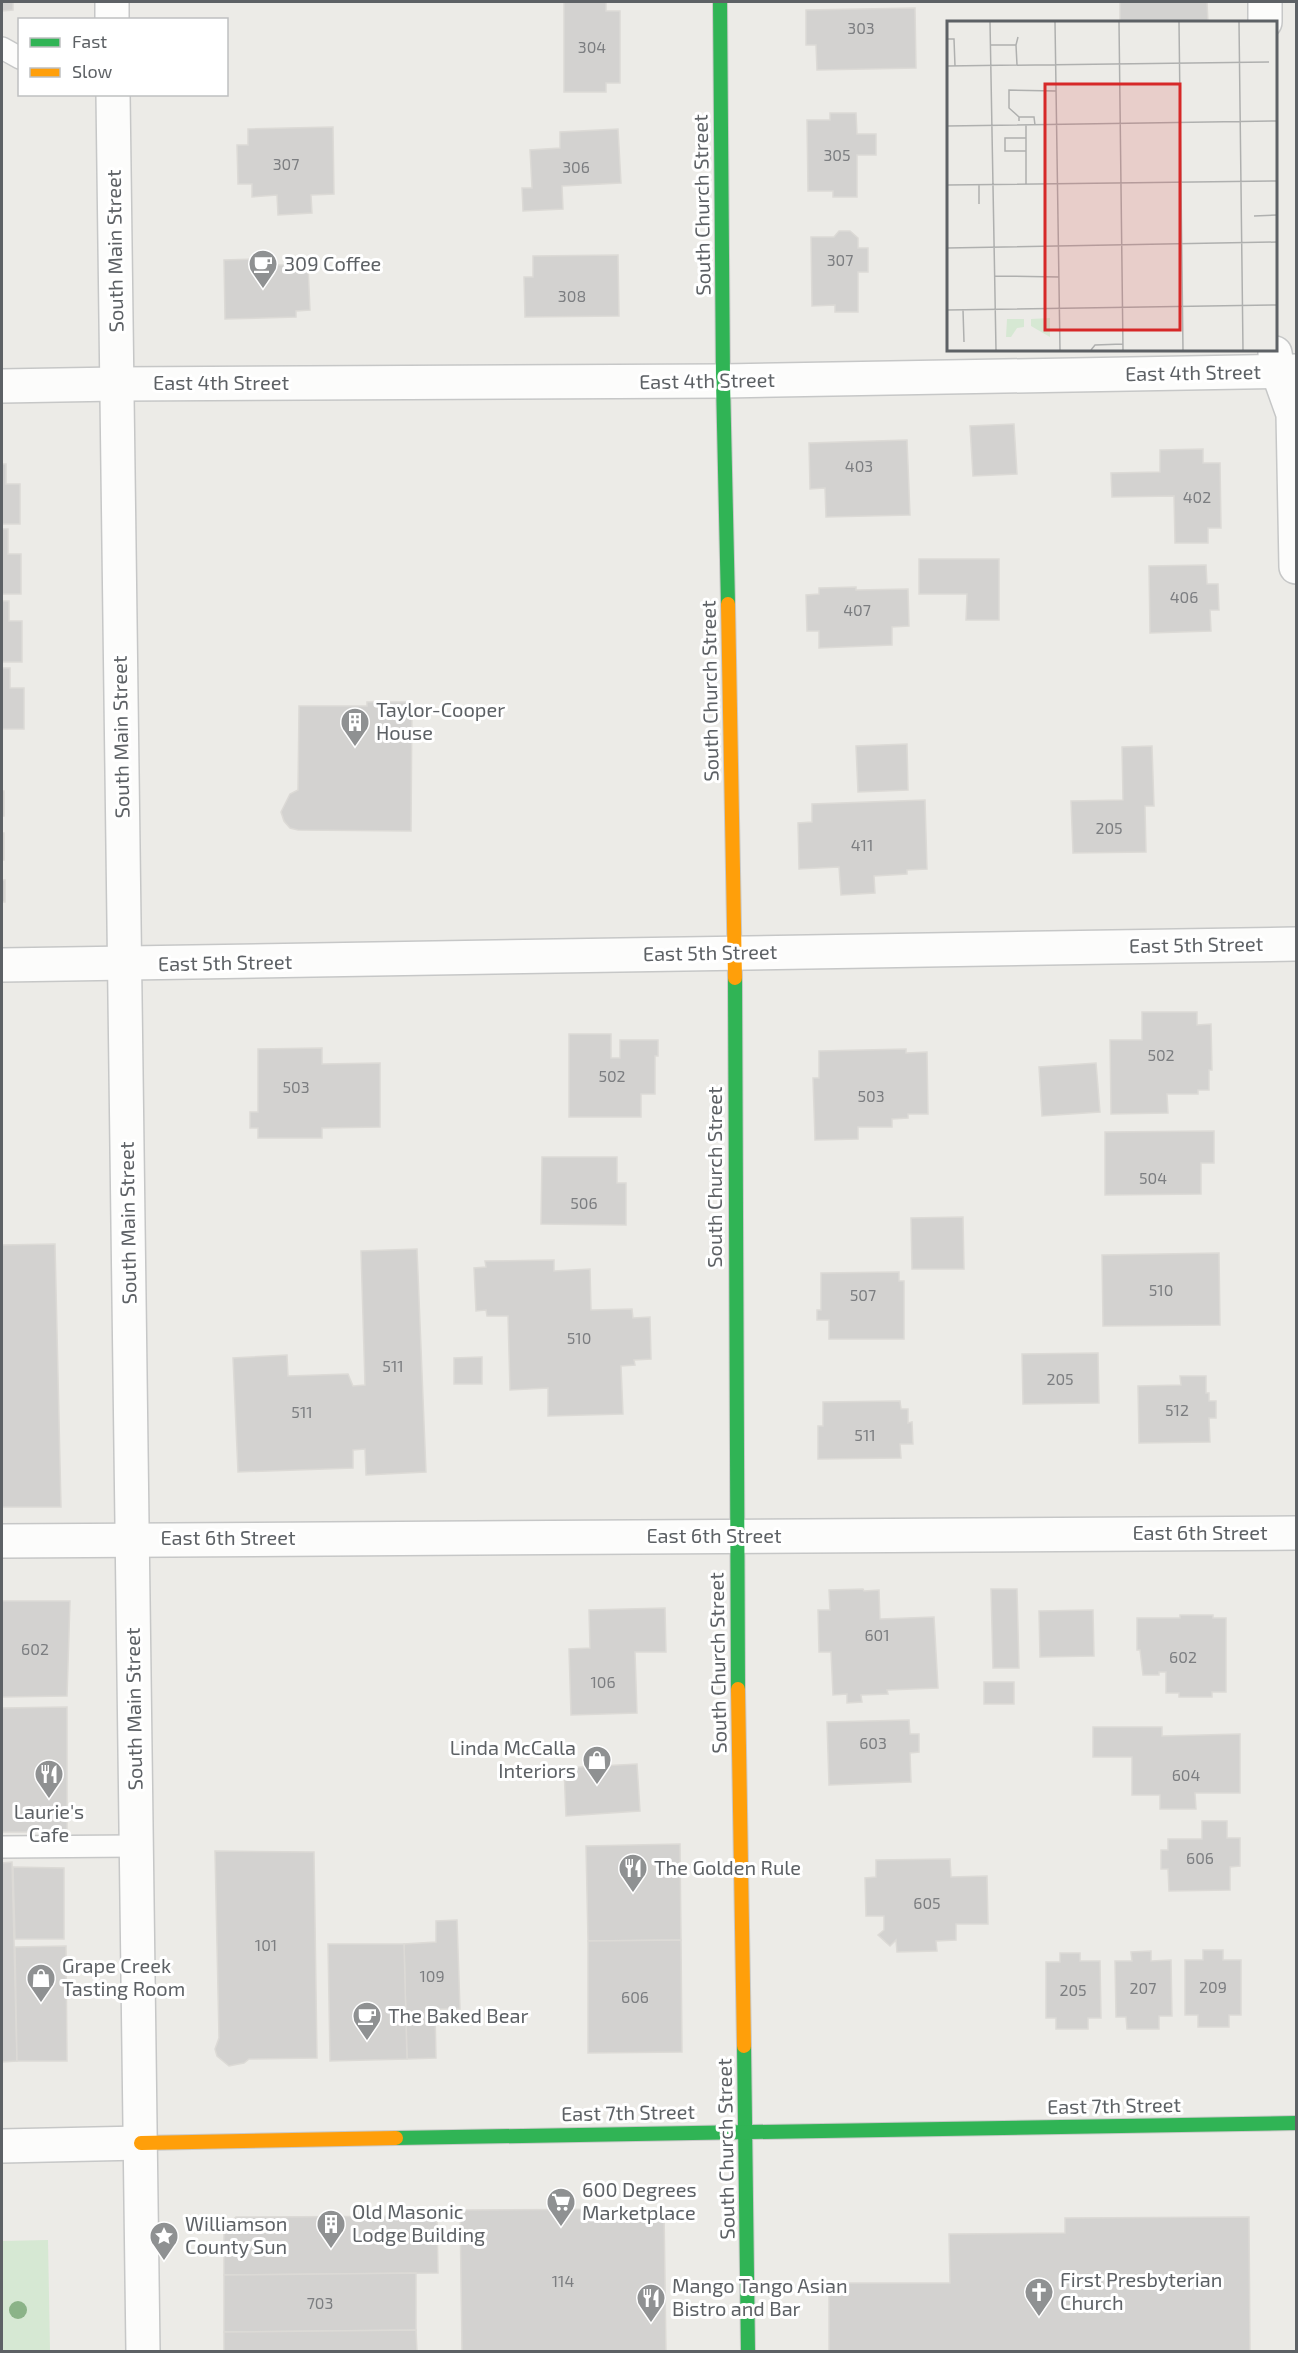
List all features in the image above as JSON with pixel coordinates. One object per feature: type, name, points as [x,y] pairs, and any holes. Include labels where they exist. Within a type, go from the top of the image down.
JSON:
[{"type":"street","points":[[112,2],[112,18]]},
{"type":"street","name":"South Church Street","points":[[720,2],[723,381],[735,952],[736,1536],[748,2352]]},
{"type":"street","points":[[1265,2],[1266,21]]},
{"type":"street","name":"South Main Street","points":[[113,96],[143,2352]]},
{"type":"street","points":[[1283,364],[1293,414],[1296,567]]},
{"type":"street","name":"East 4th Street","points":[[2,386],[723,381],[1283,364]]},
{"type":"street","name":"East 5th Street","points":[[2,965],[124,965],[735,952],[1296,944]]},
{"type":"street","name":"East 6th Street","points":[[2,1541],[132,1538],[1296,1533]]},
{"type":"street","name":"East 7th Street","points":[[141,2143],[746,2130],[1296,2123]]},
{"type":"street","points":[[2,2146],[141,2143]]},
{"type":"lane","points":[[2,48],[18,57]]},
{"type":"lane","points":[[2,1847],[136,1846]]},
{"type":"green space","points":[[48,2240],[50,2351],[2,2351],[2,2241]]},
{"type":"building","points":[[2,2],[13,2],[13,10],[2,11]]},
{"type":"building","points":[[564,2],[606,2],[606,11],[620,11],[620,83],[606,83],[606,92],[564,92]]},
{"type":"building","points":[[1120,2],[1207,2],[1208,21],[1120,21]]},
{"type":"building","points":[[915,8],[916,68],[817,70],[816,45],[806,45],[806,10]]},
{"type":"building","points":[[830,113],[856,113],[857,134],[876,134],[876,155],[857,155],[857,197],[833,197],[833,191],[808,191],[807,120],[830,120]]},
{"type":"building","points":[[333,127],[334,194],[311,195],[312,213],[278,215],[277,195],[252,197],[252,184],[238,184],[237,145],[248,145],[248,129]]},
{"type":"building","points":[[618,129],[621,183],[562,186],[563,209],[523,211],[522,188],[532,188],[530,150],[560,148],[560,132]]},
{"type":"building","points":[[839,231],[850,231],[858,238],[858,248],[868,248],[868,272],[858,272],[858,312],[835,312],[835,305],[812,306],[811,237],[834,237]]},
{"type":"building","points":[[618,255],[619,316],[525,317],[524,277],[533,277],[533,256]]},
{"type":"building","points":[[259,259],[259,265],[308,265],[310,310],[296,311],[296,317],[225,319],[224,260]]},
{"type":"building","points":[[1014,424],[1017,474],[973,476],[970,426]]},
{"type":"building","points":[[907,440],[910,515],[826,517],[825,488],[810,489],[809,443]]},
{"type":"building","points":[[1203,449],[1203,463],[1220,463],[1221,528],[1208,528],[1208,543],[1175,543],[1174,496],[1112,497],[1111,473],[1160,472],[1160,450]]},
{"type":"building","points":[[2,464],[6,464],[6,484],[20,484],[20,524],[2,524]]},
{"type":"building","points":[[2,529],[8,529],[8,554],[21,554],[21,594],[2,594]]},
{"type":"building","points":[[919,559],[999,559],[999,620],[966,620],[967,594],[919,594]]},
{"type":"building","points":[[1206,565],[1207,584],[1218,584],[1219,610],[1210,610],[1211,631],[1150,633],[1149,566]]},
{"type":"building","points":[[856,587],[856,590],[908,589],[909,626],[892,627],[892,645],[819,648],[819,631],[807,631],[806,595],[819,594],[819,588]]},
{"type":"building","points":[[2,601],[9,601],[9,621],[22,621],[22,662],[2,662]]},
{"type":"building","points":[[2,668],[10,668],[10,688],[24,688],[24,729],[2,729]]},
{"type":"building","name":"Taylor-Cooper House","points":[[367,702],[412,702],[411,831],[298,830],[290,828],[281,812],[290,794],[298,790],[299,706],[367,706]]},
{"type":"building","points":[[907,744],[908,790],[858,792],[856,746]]},
{"type":"building","points":[[1152,746],[1154,806],[1145,806],[1146,852],[1073,853],[1071,801],[1123,800],[1122,747]]},
{"type":"building","points":[[2,791],[4,791],[4,816],[2,816]]},
{"type":"building","points":[[925,800],[927,869],[907,870],[907,874],[874,876],[875,893],[841,895],[839,867],[799,869],[798,823],[812,822],[812,804]]},
{"type":"building","points":[[2,833],[4,833],[4,860],[2,860]]},
{"type":"building","points":[[2,880],[5,880],[5,902],[2,902]]},
{"type":"building","points":[[1142,1012],[1197,1012],[1197,1025],[1211,1024],[1212,1070],[1209,1070],[1209,1090],[1198,1090],[1198,1094],[1167,1094],[1168,1113],[1111,1114],[1110,1040],[1142,1040]]},
{"type":"building","points":[[569,1034],[611,1034],[611,1058],[620,1058],[620,1040],[658,1040],[658,1056],[655,1056],[655,1094],[641,1094],[641,1117],[569,1117]]},
{"type":"building","points":[[322,1048],[322,1064],[380,1063],[380,1127],[322,1128],[322,1138],[258,1138],[258,1128],[250,1128],[250,1112],[258,1112],[258,1049]]},
{"type":"building","points":[[906,1049],[906,1053],[927,1052],[928,1114],[908,1114],[908,1118],[892,1119],[892,1127],[858,1127],[858,1139],[815,1140],[813,1078],[819,1078],[819,1051]]},
{"type":"building","points":[[1096,1063],[1100,1112],[1042,1116],[1039,1067]]},
{"type":"building","points":[[1214,1131],[1214,1163],[1201,1163],[1201,1194],[1105,1195],[1105,1132]]},
{"type":"building","points":[[542,1157],[617,1157],[617,1183],[626,1183],[626,1225],[541,1224]]},
{"type":"building","points":[[963,1217],[964,1269],[912,1269],[911,1218]]},
{"type":"building","points":[[55,1244],[61,1507],[2,1507],[2,1245]]},
{"type":"building","points":[[417,1249],[426,1472],[366,1475],[365,1449],[353,1450],[353,1468],[238,1472],[233,1358],[287,1355],[288,1376],[348,1374],[353,1386],[365,1385],[361,1251]]},
{"type":"building","points":[[1219,1253],[1220,1325],[1103,1326],[1102,1255]]},
{"type":"building","points":[[554,1260],[554,1271],[590,1269],[591,1310],[632,1309],[633,1318],[650,1317],[651,1359],[634,1360],[635,1365],[621,1366],[623,1414],[548,1416],[548,1388],[510,1390],[508,1316],[487,1316],[486,1310],[476,1311],[474,1268],[486,1267],[485,1261]]},
{"type":"building","points":[[899,1272],[899,1281],[904,1281],[904,1339],[829,1339],[829,1320],[817,1320],[817,1310],[821,1310],[821,1273]]},
{"type":"building","points":[[1098,1353],[1099,1403],[1023,1404],[1022,1354]]},
{"type":"building","points":[[482,1357],[482,1384],[454,1384],[454,1358]]},
{"type":"building","points":[[1180,1376],[1206,1376],[1206,1393],[1209,1393],[1209,1401],[1216,1401],[1216,1418],[1209,1418],[1210,1442],[1139,1443],[1138,1386],[1181,1385]]},
{"type":"building","points":[[900,1401],[901,1409],[908,1409],[908,1423],[912,1422],[913,1444],[900,1444],[901,1458],[818,1459],[818,1426],[823,1426],[823,1402]]},
{"type":"building","points":[[863,1589],[864,1591],[879,1590],[880,1619],[934,1617],[938,1688],[887,1690],[888,1694],[861,1695],[862,1702],[847,1703],[847,1694],[833,1695],[831,1652],[819,1652],[818,1610],[830,1610],[829,1590]]},
{"type":"building","points":[[991,1589],[1017,1589],[1019,1668],[993,1668]]},
{"type":"building","points":[[2,1601],[70,1601],[67,1696],[2,1697]]},
{"type":"building","points":[[665,1608],[666,1652],[635,1652],[637,1713],[571,1715],[569,1649],[590,1648],[589,1610]]},
{"type":"building","points":[[1093,1610],[1094,1656],[1040,1657],[1039,1611]]},
{"type":"building","points":[[1180,1615],[1213,1615],[1213,1618],[1226,1618],[1226,1692],[1212,1692],[1212,1697],[1179,1697],[1179,1693],[1166,1693],[1166,1672],[1159,1672],[1159,1675],[1143,1675],[1140,1650],[1137,1650],[1137,1618],[1180,1618]]},
{"type":"building","points":[[984,1682],[1014,1682],[1014,1704],[984,1704]]},
{"type":"building","points":[[67,1707],[67,1832],[2,1832],[2,1708]]},
{"type":"building","points":[[909,1720],[910,1734],[919,1734],[919,1752],[910,1753],[911,1782],[829,1785],[827,1722]]},
{"type":"building","points":[[1093,1727],[1162,1727],[1162,1736],[1240,1734],[1240,1793],[1195,1793],[1196,1809],[1160,1809],[1160,1795],[1132,1795],[1132,1757],[1093,1757]]},
{"type":"building","points":[[637,1764],[640,1811],[566,1816],[564,1768]]},
{"type":"building","points":[[1202,1821],[1227,1821],[1227,1838],[1240,1838],[1240,1866],[1230,1867],[1230,1890],[1169,1891],[1168,1869],[1161,1869],[1161,1850],[1168,1850],[1168,1839],[1202,1839]]},
{"type":"building","points":[[680,1844],[681,1940],[588,1941],[586,1846]]},
{"type":"building","points":[[215,1851],[314,1852],[317,2058],[249,2059],[244,2063],[229,2066],[217,2056],[215,2049],[219,2038]]},
{"type":"building","points":[[950,1859],[951,1877],[987,1876],[988,1924],[956,1924],[956,1940],[936,1941],[937,1951],[897,1952],[896,1940],[890,1946],[878,1935],[884,1930],[884,1916],[866,1916],[865,1878],[876,1877],[876,1860]]},
{"type":"building","points":[[12,1862],[17,2061],[2,2062],[2,1863]]},
{"type":"building","points":[[13,1867],[64,1868],[64,1939],[15,1939]]},
{"type":"building","points":[[457,1920],[460,2009],[435,2009],[436,2058],[407,2059],[404,1944],[436,1942],[436,1921]]},
{"type":"building","points":[[681,1940],[682,2052],[588,2053],[588,1941]]},
{"type":"building","points":[[328,1944],[404,1944],[407,2059],[330,2061]]},
{"type":"building","name":"Grape Creek Tasting Room","points":[[66,1946],[67,2061],[17,2061],[15,1947]]},
{"type":"building","points":[[1203,1950],[1223,1950],[1223,1960],[1241,1960],[1241,2015],[1229,2015],[1229,2027],[1198,2027],[1198,2015],[1185,2015],[1185,1960],[1203,1960]]},
{"type":"building","points":[[1151,1951],[1151,1961],[1171,1960],[1172,2016],[1159,2016],[1159,2029],[1127,2029],[1126,2017],[1116,2017],[1115,1961],[1132,1961],[1131,1952]]},
{"type":"building","points":[[1060,1953],[1080,1953],[1080,1961],[1100,1961],[1101,2018],[1088,2018],[1088,2029],[1056,2029],[1056,2018],[1046,2018],[1046,1962],[1060,1962]]},
{"type":"building","points":[[664,2209],[666,2352],[462,2352],[460,2210]]},
{"type":"building","name":"Old Masonic Lodge Building","points":[[437,2216],[438,2273],[224,2275],[224,2227],[236,2217]]},
{"type":"building","name":"First Presbyterian Church","points":[[1249,2217],[1250,2352],[829,2352],[829,2283],[950,2283],[949,2234],[1065,2233],[1065,2218]]},
{"type":"building","points":[[416,2273],[416,2330],[224,2332],[224,2275]]},
{"type":"building","points":[[416,2330],[417,2352],[224,2352],[224,2332]]},
{"type":"traffic: fast","points":[[720,2],[723,381],[728,604]]},
{"type":"traffic: fast","points":[[735,978],[738,1689]]},
{"type":"traffic: fast","points":[[744,2046],[748,2352]]},
{"type":"traffic: fast","points":[[396,2138],[1296,2123]]},
{"type":"traffic: slow","points":[[728,604],[735,978]]},
{"type":"traffic: slow","points":[[738,1689],[744,2046]]},
{"type":"traffic: slow","points":[[141,2143],[396,2138]]},
{"type":"place","name":"309 Coffee","points":[[263,290]]},
{"type":"place","name":"Taylor-Cooper House","points":[[355,748]]},
{"type":"place","name":"Linda McCalla Interiors","points":[[597,1786]]},
{"type":"place","name":"Laurie's Cafe","points":[[49,1800]]},
{"type":"place","name":"The Golden Rule","points":[[633,1894]]},
{"type":"place","name":"Grape Creek Tasting Room","points":[[41,2004]]},
{"type":"place","name":"The Baked Bear","points":[[367,2042]]},
{"type":"place","name":"600 Degrees Marketplace","points":[[561,2228]]},
{"type":"place","name":"Old Masonic Lodge Building","points":[[331,2250]]},
{"type":"place","name":"Williamson County Sun","points":[[164,2262]]},
{"type":"place","name":"First Presbyterian Church","points":[[1039,2318]]},
{"type":"place","name":"Mango Tango Asian Bistro and Bar","points":[[651,2324]]}]
